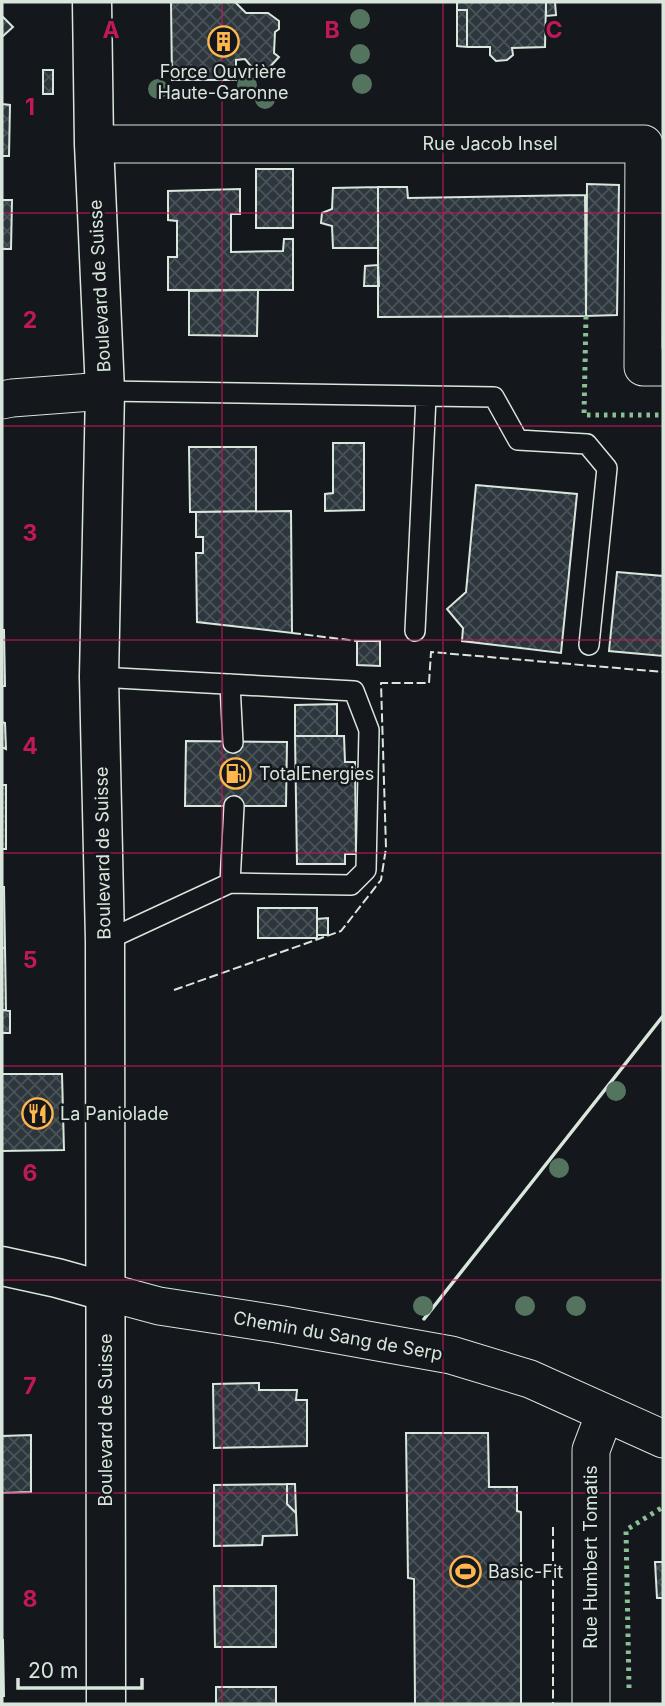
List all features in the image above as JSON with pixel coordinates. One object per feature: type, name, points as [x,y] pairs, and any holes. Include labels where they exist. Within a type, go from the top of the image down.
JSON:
[{"type":"main road","name":"Boulevard de Suisse","points":[[92,2],[94,144],[105,391],[99,677],[105,941],[106,1704]]},
{"type":"main road","name":"Chemin du Sang de Serp","points":[[2,1266],[107,1292]]},
{"type":"street","name":"Rue Jacob Insel","points":[[94,144],[644,144],[643,367],[663,367]]},
{"type":"street","points":[[2,400],[105,391]]},
{"type":"street","name":"Chemin du Sang de Serp","points":[[107,1292],[159,1306],[451,1355],[530,1379],[663,1439]]},
{"type":"street","name":"Rue Humbert Tomatis","points":[[591,1704],[591,1450],[605,1413]]},
{"type":"lane","points":[[105,391],[494,397],[518,440],[587,444],[607,468],[589,645]]},
{"type":"lane","points":[[415,631],[426,397]]},
{"type":"lane","points":[[99,677],[354,691],[369,730],[366,870],[351,885],[230,883],[105,941]]},
{"type":"lane","points":[[230,684],[233,743]]},
{"type":"lane","points":[[230,883],[234,806]]},
{"type":"building","name":"Force Ouvrière Haute-Garonne","points":[[171,2],[235,2],[246,13],[268,13],[279,21],[279,29],[275,32],[274,53],[279,57],[266,71],[255,71],[245,59],[236,60],[236,80],[172,80]]},
{"type":"building","points":[[457,2],[546,2],[545,47],[512,48],[513,55],[507,60],[496,61],[490,55],[490,47],[467,47],[467,10],[457,10]]},
{"type":"building","points":[[546,2],[555,2],[556,15],[546,16]]},
{"type":"building","points":[[457,10],[467,10],[467,47],[457,46]]},
{"type":"building","points":[[2,16],[13,27],[2,37]]},
{"type":"building","points":[[43,70],[53,70],[53,94],[43,94]]},
{"type":"building","points":[[2,104],[10,105],[9,156],[2,156]]},
{"type":"building","points":[[256,169],[293,169],[293,228],[256,228]]},
{"type":"building","points":[[587,184],[619,185],[617,315],[586,316]]},
{"type":"building","points":[[378,187],[407,187],[408,198],[585,195],[586,316],[378,317]]},
{"type":"building","points":[[378,187],[378,248],[333,248],[332,226],[321,223],[322,213],[332,209],[333,188]]},
{"type":"building","points":[[240,189],[240,214],[231,214],[231,252],[283,251],[284,239],[293,239],[293,290],[168,290],[168,257],[177,257],[177,221],[168,220],[168,191]]},
{"type":"building","points":[[2,200],[12,200],[11,249],[2,249]]},
{"type":"building","points":[[378,265],[379,286],[364,286],[365,266]]},
{"type":"building","points":[[258,290],[257,336],[189,335],[189,291]]},
{"type":"building","points":[[333,443],[364,443],[364,510],[325,511],[325,494],[333,493]]},
{"type":"building","points":[[189,447],[256,447],[256,511],[190,512]]},
{"type":"building","points":[[476,485],[577,494],[561,653],[462,641],[463,628],[447,609],[466,592]]},
{"type":"building","points":[[291,511],[292,633],[197,622],[196,553],[203,553],[203,537],[196,537],[196,512]]},
{"type":"building","points":[[617,572],[663,576],[663,656],[609,651]]},
{"type":"building","points":[[4,630],[5,686],[2,686]]},
{"type":"building","points":[[357,641],[380,641],[380,666],[357,665]]},
{"type":"building","points":[[337,704],[337,736],[295,736],[295,705]]},
{"type":"building","points":[[2,722],[5,723],[6,749],[2,747]]},
{"type":"building","points":[[295,736],[344,736],[345,762],[355,762],[356,854],[345,854],[345,864],[297,864]]},
{"type":"building","name":"TotalEnergies","points":[[186,741],[287,742],[286,806],[185,806]]},
{"type":"building","points":[[2,785],[6,785],[6,849],[2,849]]},
{"type":"building","points":[[4,887],[5,948],[2,948]]},
{"type":"building","points":[[258,908],[317,908],[317,938],[258,938]]},
{"type":"building","points":[[328,918],[328,935],[317,935],[317,919]]},
{"type":"building","points":[[2,948],[5,948],[6,1010],[2,1010]]},
{"type":"building","points":[[2,1010],[10,1011],[10,1033],[2,1033]]},
{"type":"building","points":[[2,1074],[62,1074],[64,1150],[2,1151]]},
{"type":"building","points":[[259,1383],[259,1390],[297,1390],[296,1400],[307,1400],[307,1446],[214,1448],[213,1384]]},
{"type":"building","points":[[406,1433],[488,1433],[489,1487],[517,1487],[517,1511],[521,1512],[521,1704],[415,1704],[414,1579],[408,1578]]},
{"type":"building","points":[[31,1435],[31,1492],[2,1493],[2,1436]]},
{"type":"building","points":[[287,1484],[295,1484],[296,1513],[287,1504]]},
{"type":"building","points":[[287,1484],[287,1504],[296,1513],[297,1535],[263,1536],[262,1545],[214,1546],[214,1485]]},
{"type":"building","points":[[655,1562],[663,1562],[663,1598],[657,1598]]},
{"type":"building","points":[[214,1586],[276,1586],[276,1647],[215,1647]]},
{"type":"building","points":[[3,1640],[4,1696],[2,1696]]},
{"type":"building","points":[[216,1687],[276,1687],[276,1704],[216,1704]]},
{"type":"hedge","points":[[586,316],[584,415],[663,415]]},
{"type":"hedge","points":[[629,1688],[626,1530],[663,1507]]},
{"type":"fence","points":[[292,633],[357,641]]},
{"type":"fence","points":[[174,990],[341,931],[381,880],[386,848],[381,683],[429,683],[431,652],[663,672]]},
{"type":"fence","points":[[553,1527],[553,1704]]},
{"type":"wall","points":[[424,1319],[663,1016]]},
{"type":"place","name":"Force Ouvrière Haute-Garonne","points":[[223,42]]},
{"type":"place","name":"TotalEnergies","points":[[236,774]]},
{"type":"place","name":"La Paniolade","points":[[37,1114]]},
{"type":"place","name":"Basic-Fit","points":[[465,1572]]}]
